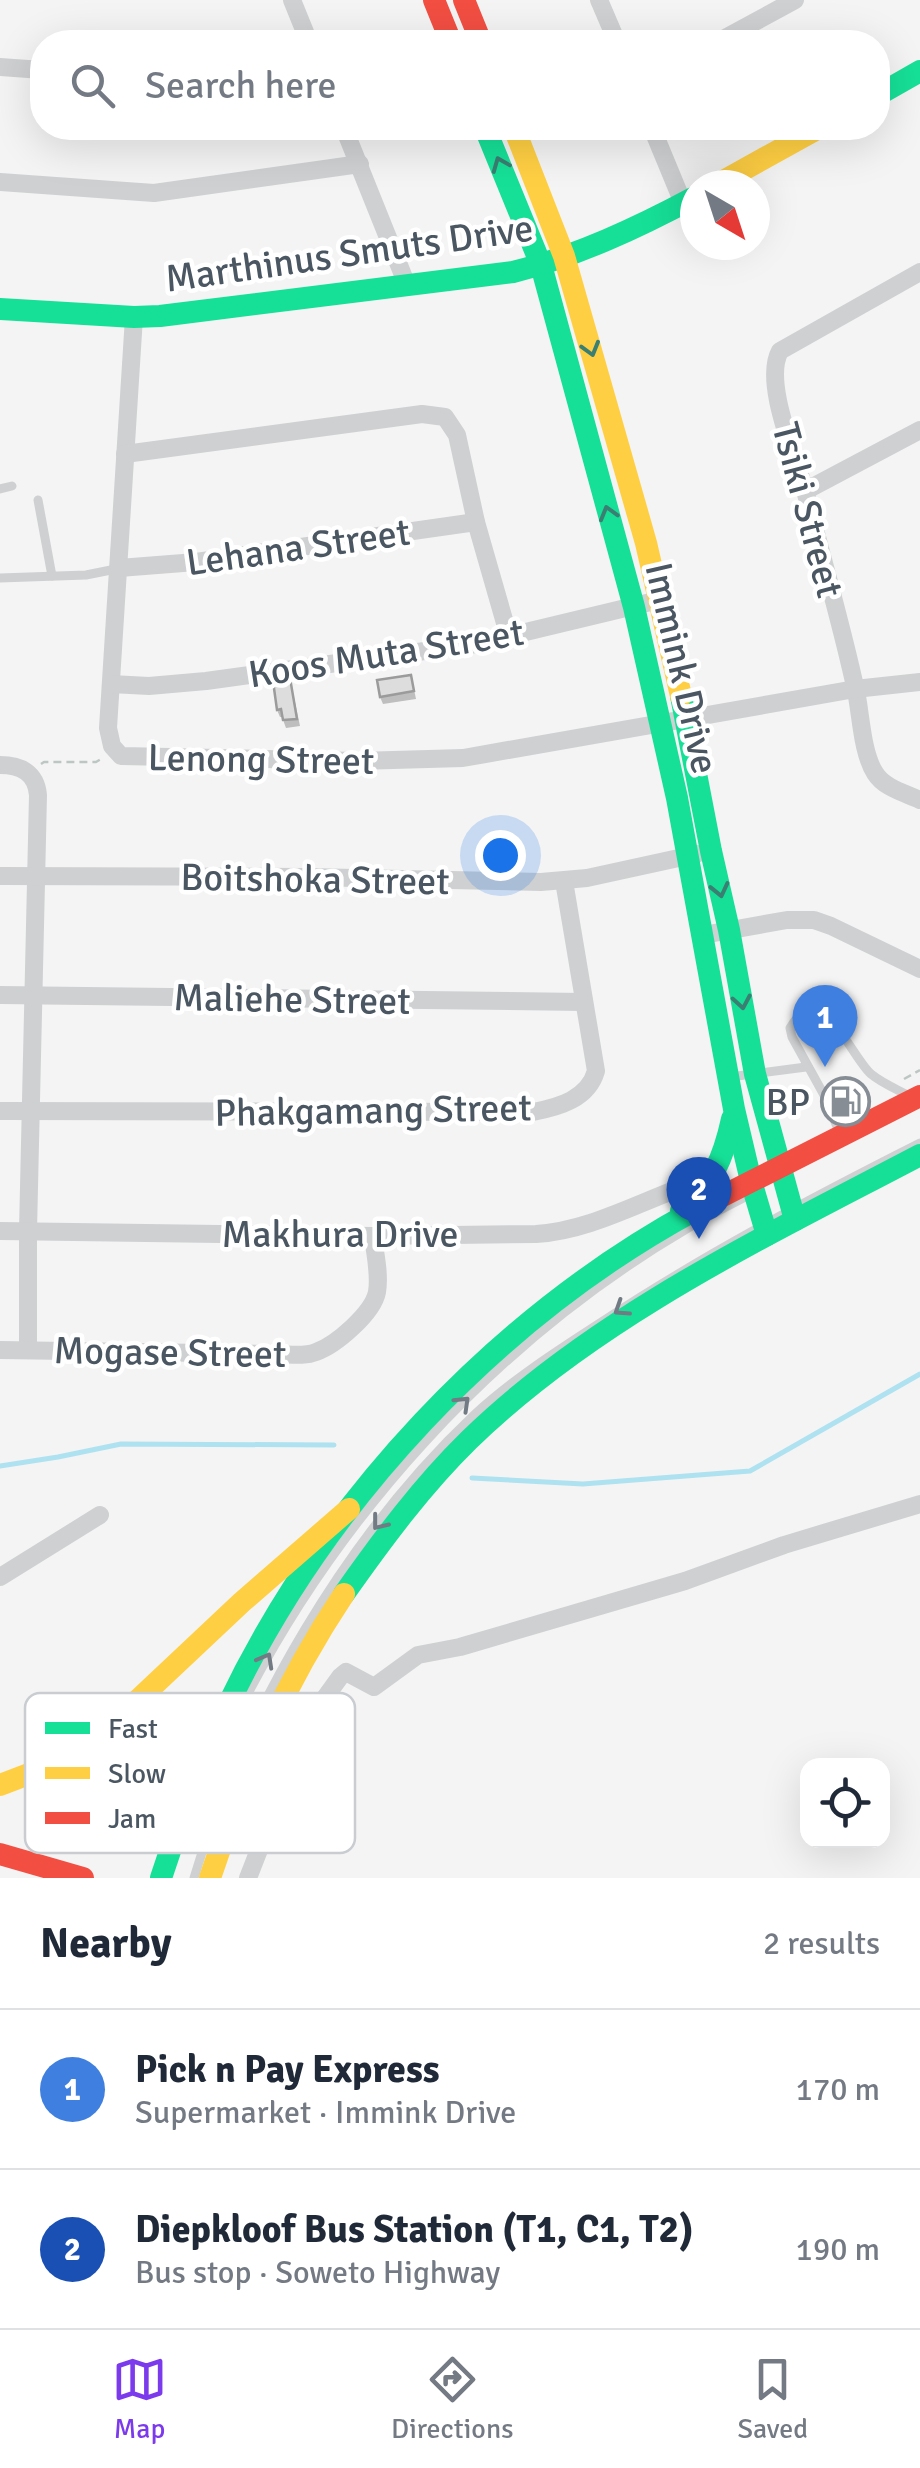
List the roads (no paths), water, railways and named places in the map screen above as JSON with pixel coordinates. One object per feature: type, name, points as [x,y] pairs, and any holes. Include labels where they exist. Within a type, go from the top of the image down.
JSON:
[{"type":"main road","points":[[434,0],[446,30]]},
{"type":"main road","points":[[464,0],[476,30]]},
{"type":"main road","points":[[890,88],[920,71]]},
{"type":"main road","name":"Immink Drive","points":[[491,140],[541,265],[634,606],[662,724],[734,1109],[766,1229]]},
{"type":"main road","name":"Immink Drive","points":[[519,140],[564,256],[640,525],[686,718],[755,1074],[794,1214]]},
{"type":"main road","points":[[743,170],[797,140]]},
{"type":"main road","name":"Marthinus Smuts Drive","points":[[0,309],[134,317],[196,313],[513,272],[622,233],[680,204]]},
{"type":"main road","points":[[234,1693],[284,1603],[349,1508],[432,1413],[495,1352],[556,1300],[643,1241],[781,1172],[841,1136],[918,1101]]},
{"type":"main road","points":[[643,1241],[695,1199],[715,1176],[734,1109]]},
{"type":"main road","points":[[284,1693],[356,1578],[427,1485],[520,1395],[766,1229],[920,1155]]},
{"type":"main road","points":[[146,1693],[228,1614],[349,1508]]},
{"type":"main road","points":[[0,1784],[25,1775]]},
{"type":"main road","points":[[161,1878],[170,1853]]},
{"type":"main road","points":[[210,1878],[218,1853]]},
{"type":"main road","points":[[0,1854],[83,1878]]},
{"type":"street","points":[[292,0],[304,30]]},
{"type":"street","points":[[599,0],[612,30]]},
{"type":"street","points":[[740,30],[795,0]]},
{"type":"street","points":[[0,67],[30,69]]},
{"type":"street","points":[[349,140],[407,285]]},
{"type":"street","points":[[658,140],[680,182]]},
{"type":"street","points":[[0,182],[154,193],[360,164]]},
{"type":"street","name":"Tsiki Street","points":[[920,272],[780,351],[774,361],[776,393],[806,492],[873,771],[888,785],[920,800]]},
{"type":"street","name":"Lenong Street","points":[[134,317],[108,728],[120,756],[463,758],[855,689],[920,682]]},
{"type":"street","points":[[125,454],[422,414],[445,417],[457,435],[476,522],[509,638]]},
{"type":"street","points":[[806,492],[920,430]]},
{"type":"street","name":"Lehana Street","points":[[119,568],[196,562],[476,522]]},
{"type":"street","name":"Koos Muta Street","points":[[111,684],[149,686],[206,681],[509,638],[659,600]]},
{"type":"street","points":[[0,765],[29,773],[38,795],[28,1350]]},
{"type":"street","name":"Boitshoka Street","points":[[0,876],[564,882],[712,851]]},
{"type":"street","name":"Phakgamang Street","points":[[0,1111],[546,1110],[581,1095],[594,1080],[596,1071],[564,882]]},
{"type":"street","points":[[703,935],[799,918],[814,920],[920,969]]},
{"type":"street","name":"Maliehe Street","points":[[0,995],[584,1002]]},
{"type":"street","name":"Makhura Drive","points":[[0,1231],[373,1236],[555,1233],[672,1190]]},
{"type":"street","name":"Mogase Street","points":[[0,1350],[318,1352],[358,1322],[376,1297],[373,1236]]},
{"type":"street","points":[[328,1693],[346,1672],[374,1686],[418,1656],[685,1581],[784,1545],[920,1504]]},
{"type":"street","points":[[0,1576],[100,1515]]},
{"type":"street","points":[[248,1878],[258,1853]]},
{"type":"lane","points":[[0,489],[12,486]]},
{"type":"lane","points":[[38,500],[52,576]]},
{"type":"lane","points":[[0,578],[86,576],[119,568]]},
{"type":"lane","points":[[841,1136],[824,1094],[792,1037],[790,1028],[795,1019],[810,1011],[832,1019],[873,1076],[918,1101]]},
{"type":"lane","points":[[728,1078],[806,1067]]},
{"type":"lane","points":[[781,1172],[918,1101]]},
{"type":"lane","points":[[794,1214],[920,1142]]},
{"type":"lane","points":[[249,1693],[328,1561],[402,1466],[496,1371],[582,1300],[752,1186]]},
{"type":"lane","points":[[270,1693],[351,1560],[421,1472],[476,1413],[548,1357],[675,1274],[766,1229]]},
{"type":"lane","points":[[173,1878],[182,1853]]},
{"type":"lane","points":[[194,1878],[203,1853]]},
{"type":"waterway","points":[[472,1478],[583,1484],[750,1471],[920,1374]]},
{"type":"waterway","points":[[0,1466],[121,1444],[334,1445]]},
{"type":"place","name":"Pick n Pay Express","points":[[825,1067]]},
{"type":"place","name":"BP","points":[[845,1102]]},
{"type":"place","name":"Diepkloof Bus Station (T1, C1, T2)","points":[[699,1239]]}]
